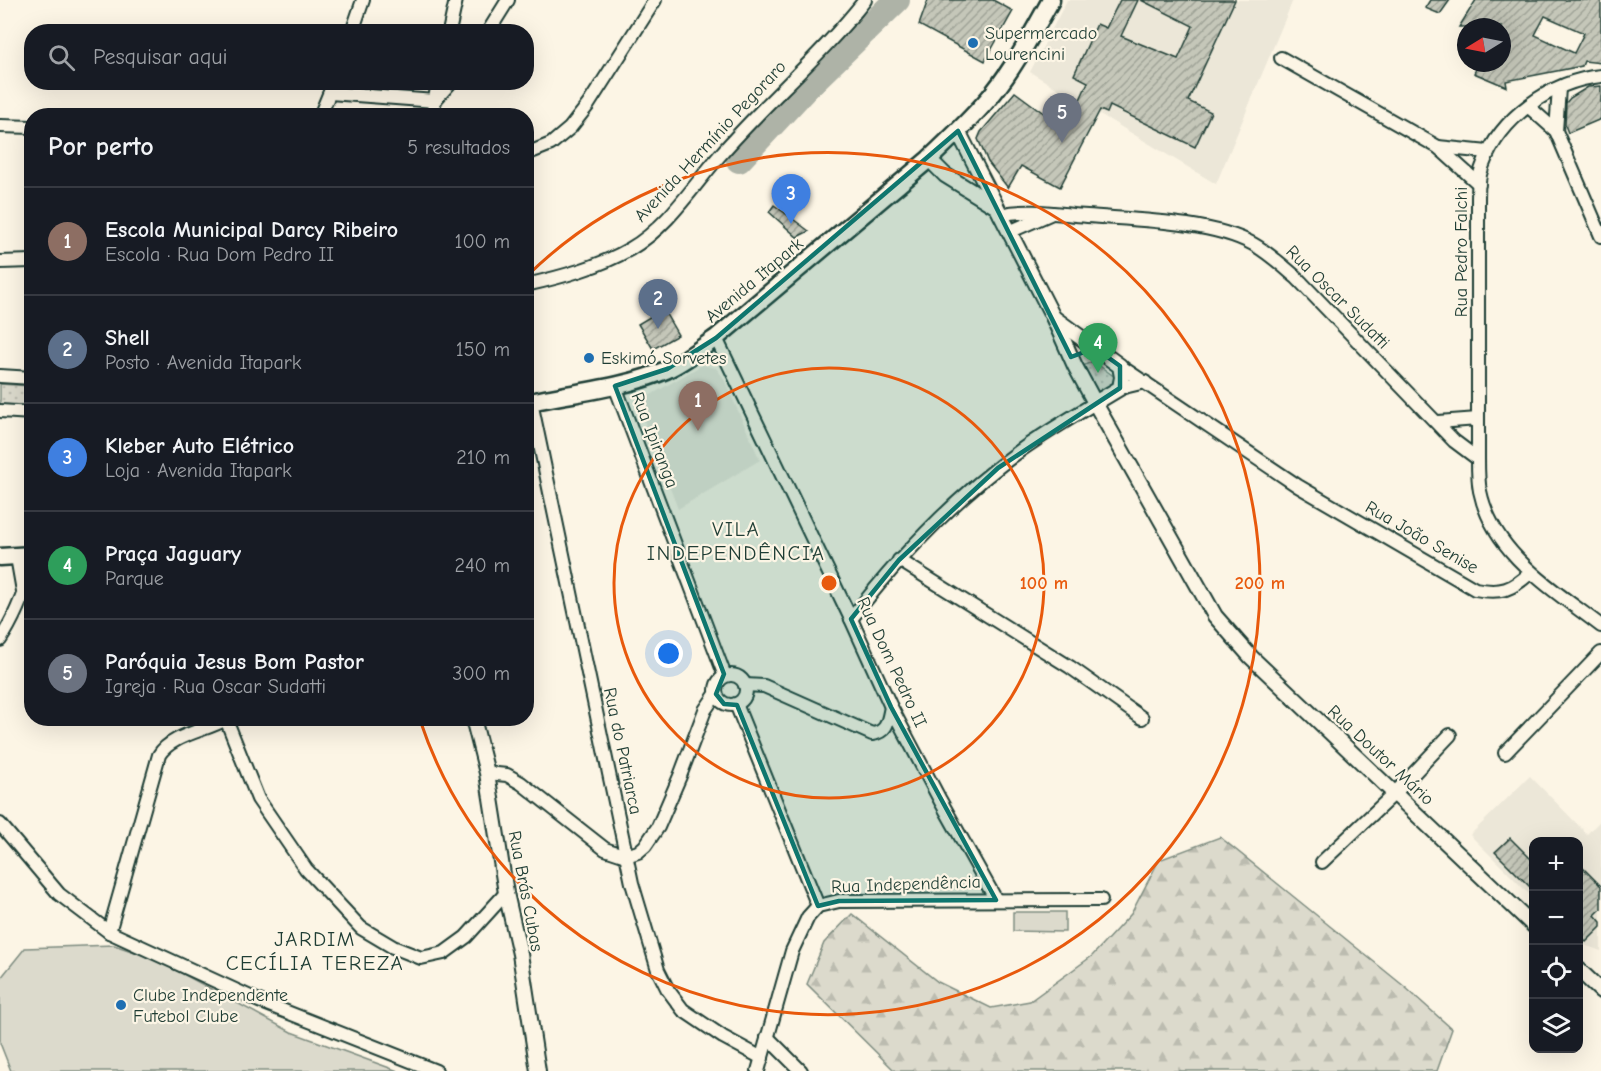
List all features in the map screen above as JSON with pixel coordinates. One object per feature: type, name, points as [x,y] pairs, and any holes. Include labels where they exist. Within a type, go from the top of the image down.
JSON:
[{"type":"main road","name":"Avenida Itapark","points":[[534,401],[615,386],[648,377],[685,360],[717,338],[929,159],[958,131],[993,93],[1010,70],[1051,0]]},
{"type":"street","points":[[355,24],[363,0]]},
{"type":"street","points":[[451,24],[456,0]]},
{"type":"street","points":[[493,24],[508,0]]},
{"type":"street","points":[[534,151],[551,144],[570,128],[588,105],[655,0]]},
{"type":"street","name":"Avenida Hermínio Pegoraro","points":[[534,283],[561,277],[603,262],[631,249],[654,231],[722,152],[865,0]]},
{"type":"street","points":[[1281,58],[1438,147],[1479,184]]},
{"type":"street","name":"Rua Pedro Falchi","points":[[1601,76],[1578,80],[1543,96],[1499,135],[1488,152],[1482,168],[1479,184],[1478,419],[1479,489],[1486,511],[1502,541],[1531,572],[1601,626]]},
{"type":"street","points":[[1556,131],[1559,88]]},
{"type":"street","points":[[323,108],[331,90]]},
{"type":"street","points":[[348,90],[435,101]]},
{"type":"street","points":[[434,108],[437,90]]},
{"type":"street","points":[[435,101],[444,90]]},
{"type":"street","points":[[1529,107],[1556,131],[1601,236]]},
{"type":"street","points":[[0,126],[24,127]]},
{"type":"street","name":"Rua Doutor Mário","points":[[958,131],[1053,317],[1075,366],[1223,627],[1251,657],[1529,922]]},
{"type":"street","points":[[1438,147],[1488,152]]},
{"type":"street","points":[[929,159],[945,175],[998,211]]},
{"type":"street","name":"Rua Oscar Sudatti","points":[[998,211],[1164,222],[1210,229],[1252,243],[1277,260],[1297,278],[1454,441],[1478,459]]},
{"type":"street","name":"Rua Oscar Sudatti","points":[[1009,232],[1051,213]]},
{"type":"street","points":[[0,262],[24,261]]},
{"type":"street","points":[[1053,317],[1120,366],[1122,377],[1120,388]]},
{"type":"street","name":"Rua Dom Pedro II","points":[[717,338],[891,707],[996,900]]},
{"type":"street","points":[[1075,366],[1080,352],[1095,348]]},
{"type":"street","name":"Rua João Senise","points":[[1120,366],[1298,486],[1475,589],[1491,592],[1505,590],[1518,584],[1531,572]]},
{"type":"street","points":[[0,376],[24,378]]},
{"type":"street","points":[[851,619],[899,560],[946,513],[998,468],[1022,449],[1120,388],[1145,382]]},
{"type":"street","name":"Rua Ipiranga","points":[[615,386],[724,676]]},
{"type":"street","points":[[0,411],[24,412]]},
{"type":"street","points":[[1438,422],[1478,419]]},
{"type":"street","name":"Rua do Patriarca","points":[[534,425],[626,856],[642,921],[658,970],[668,990],[683,1010],[723,1037],[762,1058]]},
{"type":"street","points":[[0,640],[9,627],[24,595],[16,557]]},
{"type":"street","points":[[899,560],[1070,667],[1143,718]]},
{"type":"street","points":[[1505,753],[1601,653]]},
{"type":"street","points":[[487,773],[507,775],[521,783],[591,839],[612,852],[626,856],[638,852],[658,827],[705,710],[716,694],[717,683],[724,676],[735,675],[745,685],[745,694],[736,704],[724,704],[716,694]]},
{"type":"street","points":[[745,685],[764,686],[872,734],[879,733],[886,727],[891,707]]},
{"type":"street","points":[[736,704],[818,906]]},
{"type":"street","points":[[109,932],[159,755],[175,739],[214,726]]},
{"type":"street","points":[[229,726],[258,799],[306,869],[361,928],[393,947],[421,958],[444,953],[466,937],[506,893]]},
{"type":"street","name":"Rua Brás Cubas","points":[[475,726],[487,773],[506,893],[520,954],[538,1071]]},
{"type":"street","points":[[1322,862],[1395,793],[1450,735]]},
{"type":"street","points":[[0,824],[59,894],[109,932],[260,1001],[436,1071]]},
{"type":"street","name":"Rua Independência","points":[[758,1071],[792,951],[808,917],[818,906],[839,901],[1101,900]]},
{"type":"street","points":[[1583,974],[1600,989]]},
{"type":"street","points":[[767,1037],[801,1071]]},
{"type":"highlighted area","points":[[958,131],[1071,357],[1095,348],[1120,366],[1120,388],[998,468],[899,560],[851,619],[891,707],[996,900],[839,901],[818,906],[737,705],[724,704],[716,694],[724,674],[615,386],[667,369],[716,338]]},
{"type":"shaded area","points":[[1067,0],[1293,0],[1216,184],[1030,72]]},
{"type":"shaded area","points":[[702,365],[716,368],[723,377],[760,460],[678,509],[637,403]]},
{"type":"shaded area","points":[[1530,776],[1587,834],[1601,820],[1601,951],[1583,944],[1583,837],[1529,837],[1529,894],[1470,835]]},
{"type":"green space","points":[[1093,361],[1119,380],[1099,396],[1093,393],[1084,368]]},
{"type":"green space","points":[[0,384],[24,386],[24,407],[0,406]]},
{"type":"green space","points":[[1220,837],[1405,987],[1452,1029],[1437,1071],[895,1071],[807,984],[824,943],[852,914],[938,982],[991,1008],[1030,1001],[1092,956],[1131,914],[1159,860]]},
{"type":"green space","points":[[1013,912],[1065,912],[1065,932],[1013,931]]},
{"type":"green space","name":"Clube Independente Futebol Clube","points":[[114,945],[155,959],[291,1032],[398,1071],[11,1071],[0,1043],[0,979],[25,948]]},
{"type":"building","name":"Supermercado Lourencini","points":[[928,0],[993,0],[1013,11],[985,61],[919,25]]},
{"type":"building","points":[[1120,0],[1138,0],[1121,36],[1178,59],[1193,26],[1141,0],[1235,0],[1188,101],[1211,112],[1195,147],[1110,106],[1107,113],[1100,110],[1060,187],[1021,166],[1008,188],[988,162],[978,139],[981,132],[1015,92],[1053,120],[1064,99],[1077,106],[1088,82],[1074,75],[1097,24],[1106,28]]},
{"type":"building","points":[[1430,0],[1450,0],[1440,14],[1425,8]]},
{"type":"building","points":[[1476,0],[1601,0],[1601,63],[1584,61],[1582,66],[1506,81],[1507,87],[1474,73],[1511,72],[1511,18],[1465,18]],"holes":[[[1545,16],[1584,33],[1574,53],[1535,35]]]},
{"type":"building","points":[[1601,86],[1601,119],[1568,133],[1565,125],[1566,103],[1588,87]]},
{"type":"building","points":[[774,205],[809,231],[797,237],[769,212]]},
{"type":"building","points":[[663,309],[678,335],[653,349],[638,324]]},
{"type":"building","points":[[1510,838],[1529,857],[1529,886],[1495,852]]},
{"type":"building","points":[[1583,868],[1601,886],[1601,909],[1595,915],[1601,922],[1601,927],[1586,942],[1583,939]]},
{"type":"waterway","points":[[739,160],[807,87],[897,0]]},
{"type":"place","name":"Supermercado Lourencini","points":[[973,43]]},
{"type":"place","name":"Paróquia Jesus Bom Pastor","points":[[1062,143]]},
{"type":"place","name":"Kleber Auto Elétrico","points":[[791,224]]},
{"type":"place","name":"Shell","points":[[658,329]]},
{"type":"place","name":"Eskimó Sorvetes","points":[[589,358]]},
{"type":"place","name":"Praça Jaguary","points":[[1098,373]]},
{"type":"place","name":"Escola Municipal Darcy Ribeiro","points":[[698,431]]},
{"type":"place","name":"Clube Independente Futebol Clube","points":[[121,1005]]},
{"type":"district","name":"VILA INDEPENDÊNCIA","points":[[736,541]]},
{"type":"district","name":"JARDIM CECÍLIA TEREZA","points":[[315,951]]}]
